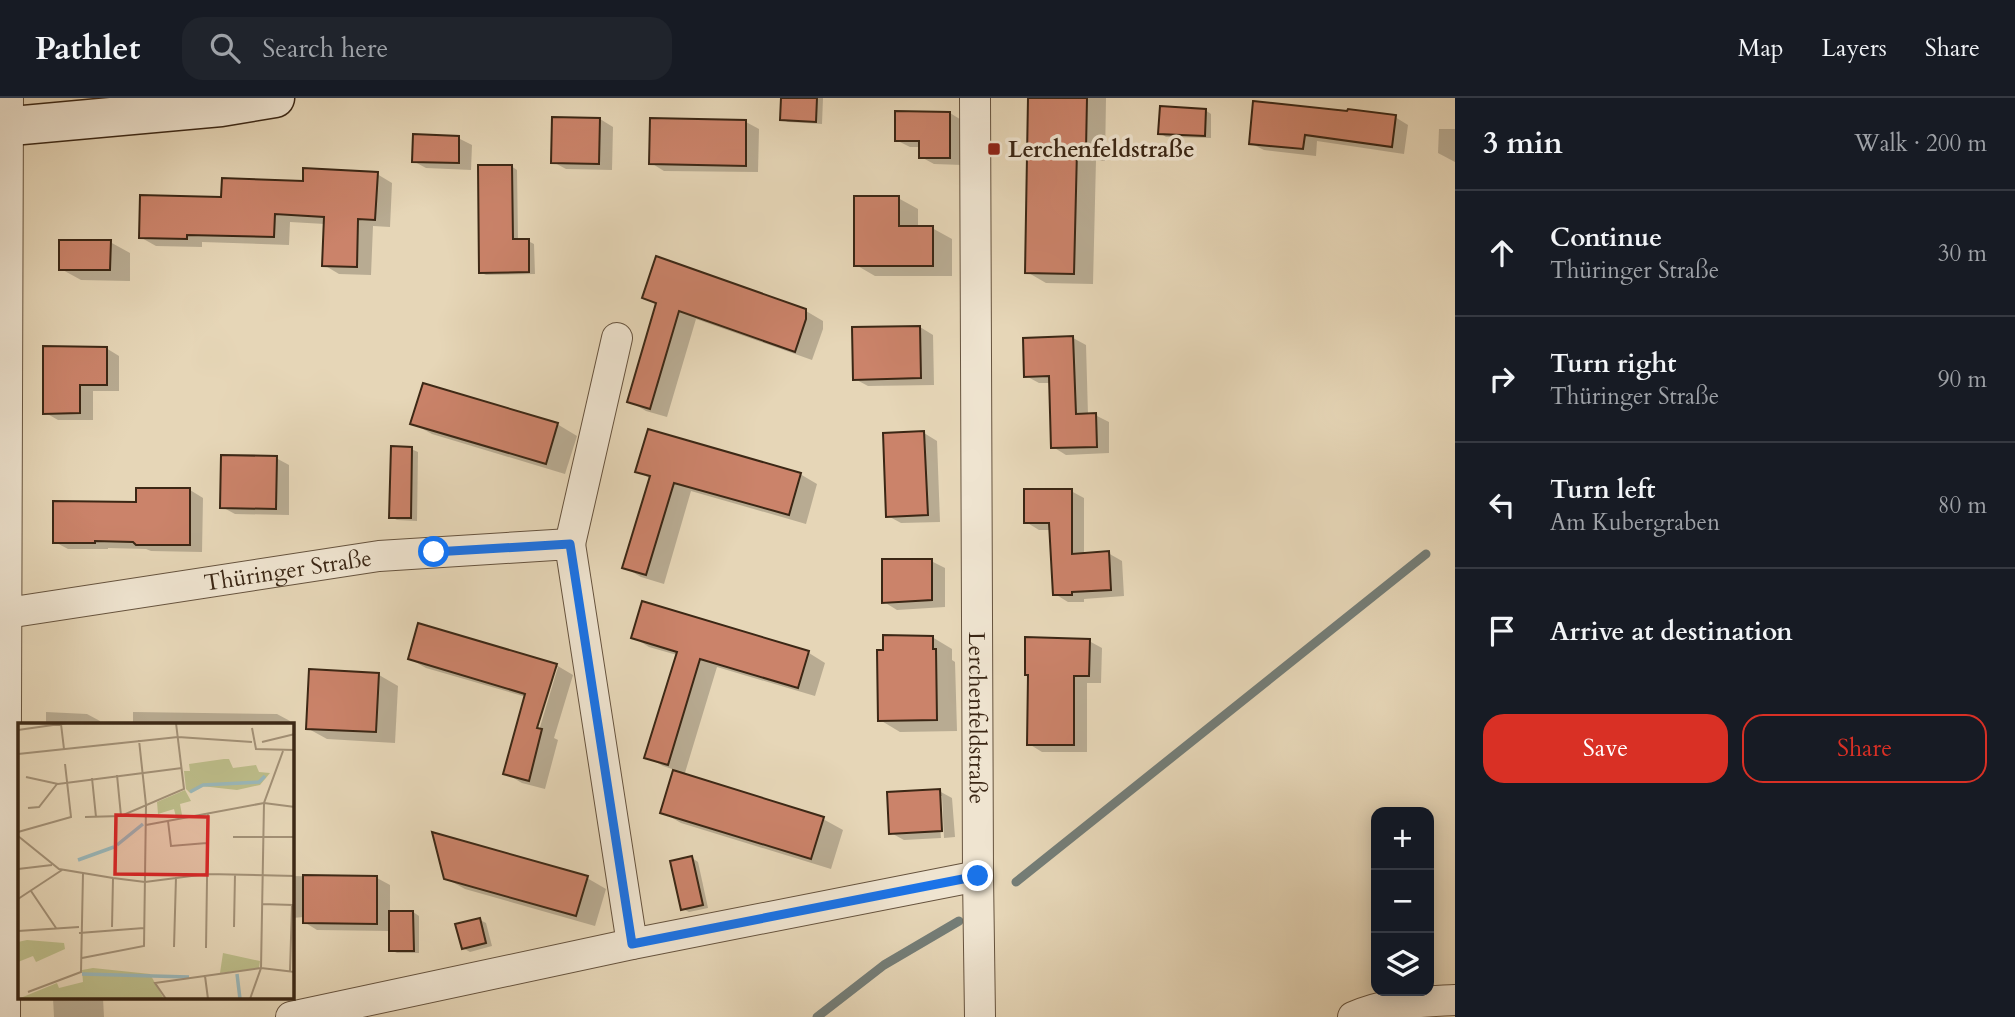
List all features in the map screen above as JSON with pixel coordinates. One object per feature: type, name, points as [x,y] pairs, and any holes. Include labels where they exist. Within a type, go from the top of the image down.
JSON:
[{"type":"street","points":[[5,1017],[8,613],[6,117],[221,107],[275,98]]},
{"type":"street","name":"Lerchenfeldstraße","points":[[975,98],[981,1017]]},
{"type":"street","points":[[617,338],[570,544],[632,944]]},
{"type":"street","name":"Thüringer Straße","points":[[8,613],[379,555],[570,544]]},
{"type":"street","points":[[291,1017],[632,944],[978,876]]},
{"type":"street","points":[[1361,1015],[1401,1002],[1455,1000]]},
{"type":"building","points":[[781,98],[817,98],[816,122],[780,120]]},
{"type":"building","points":[[1028,98],[1087,98],[1086,150],[1077,150],[1074,274],[1025,273]]},
{"type":"building","points":[[1253,101],[1396,115],[1392,147],[1305,135],[1303,149],[1249,144]]},
{"type":"building","points":[[1160,106],[1206,109],[1205,136],[1158,134]]},
{"type":"building","points":[[895,111],[950,112],[950,158],[919,158],[919,141],[895,141]]},
{"type":"building","points":[[552,117],[600,118],[599,164],[551,163]]},
{"type":"building","points":[[650,118],[746,120],[746,166],[649,164]]},
{"type":"building","points":[[413,134],[459,136],[459,163],[412,162]]},
{"type":"building","points":[[478,165],[512,165],[513,239],[529,239],[529,272],[479,273]]},
{"type":"building","points":[[303,168],[378,172],[375,220],[358,219],[357,267],[322,266],[324,217],[275,214],[274,237],[187,235],[187,239],[139,238],[140,195],[221,197],[222,178],[303,181]]},
{"type":"building","points":[[854,196],[899,196],[899,226],[933,226],[933,266],[854,266]]},
{"type":"building","points":[[59,240],[111,240],[110,270],[59,270]]},
{"type":"building","points":[[656,256],[806,309],[806,319],[795,352],[679,311],[650,409],[627,402],[656,303],[642,298]]},
{"type":"building","points":[[920,326],[921,378],[853,380],[852,327]]},
{"type":"building","points":[[1073,336],[1076,414],[1096,413],[1097,447],[1051,448],[1049,376],[1024,377],[1023,338]]},
{"type":"building","points":[[43,346],[107,347],[107,385],[80,385],[80,413],[43,414]]},
{"type":"building","points":[[423,383],[558,423],[546,464],[410,424]]},
{"type":"building","points":[[648,429],[801,473],[789,515],[674,483],[646,575],[622,568],[650,476],[635,472]]},
{"type":"building","points":[[924,431],[928,515],[886,517],[883,433]]},
{"type":"building","points":[[391,446],[412,447],[411,518],[389,518]]},
{"type":"building","points":[[221,455],[277,456],[276,509],[220,508]]},
{"type":"building","points":[[136,488],[190,488],[190,545],[136,545],[133,542],[95,541],[53,543],[53,501],[136,502]]},
{"type":"building","points":[[1024,489],[1072,489],[1072,554],[1109,551],[1111,590],[1053,595],[1049,523],[1024,523]]},
{"type":"building","points":[[882,559],[932,559],[932,600],[882,603]]},
{"type":"building","points":[[642,601],[809,651],[798,688],[700,659],[668,765],[644,758],[677,652],[631,638]]},
{"type":"building","points":[[418,623],[557,664],[537,728],[542,729],[529,781],[503,774],[525,694],[408,659]]},
{"type":"building","points":[[883,635],[933,636],[933,649],[936,649],[937,720],[878,721],[877,650],[883,650]]},
{"type":"building","points":[[1025,637],[1090,639],[1089,676],[1074,676],[1074,745],[1027,745],[1028,675],[1025,675]]},
{"type":"building","points":[[309,669],[379,673],[376,732],[306,729]]},
{"type":"building","points":[[673,770],[824,817],[811,859],[660,813]]},
{"type":"building","points":[[940,789],[942,831],[889,834],[887,792]]},
{"type":"building","points":[[432,832],[588,876],[576,916],[444,879]]},
{"type":"building","points":[[692,856],[703,905],[681,910],[670,861]]},
{"type":"building","points":[[303,875],[377,876],[377,924],[303,923]]},
{"type":"building","points":[[389,911],[413,911],[414,951],[389,951]]},
{"type":"building","points":[[480,918],[486,943],[462,949],[455,924]]},
{"type":"waterway","points":[[1016,882],[1426,554]]},
{"type":"waterway","points":[[817,1017],[884,965],[959,921]]},
{"type":"place","name":"Lerchenfeldstraße","points":[[994,149]]},
{"type":"route","points":[[434,552],[570,544],[632,944],[978,876]]}]
